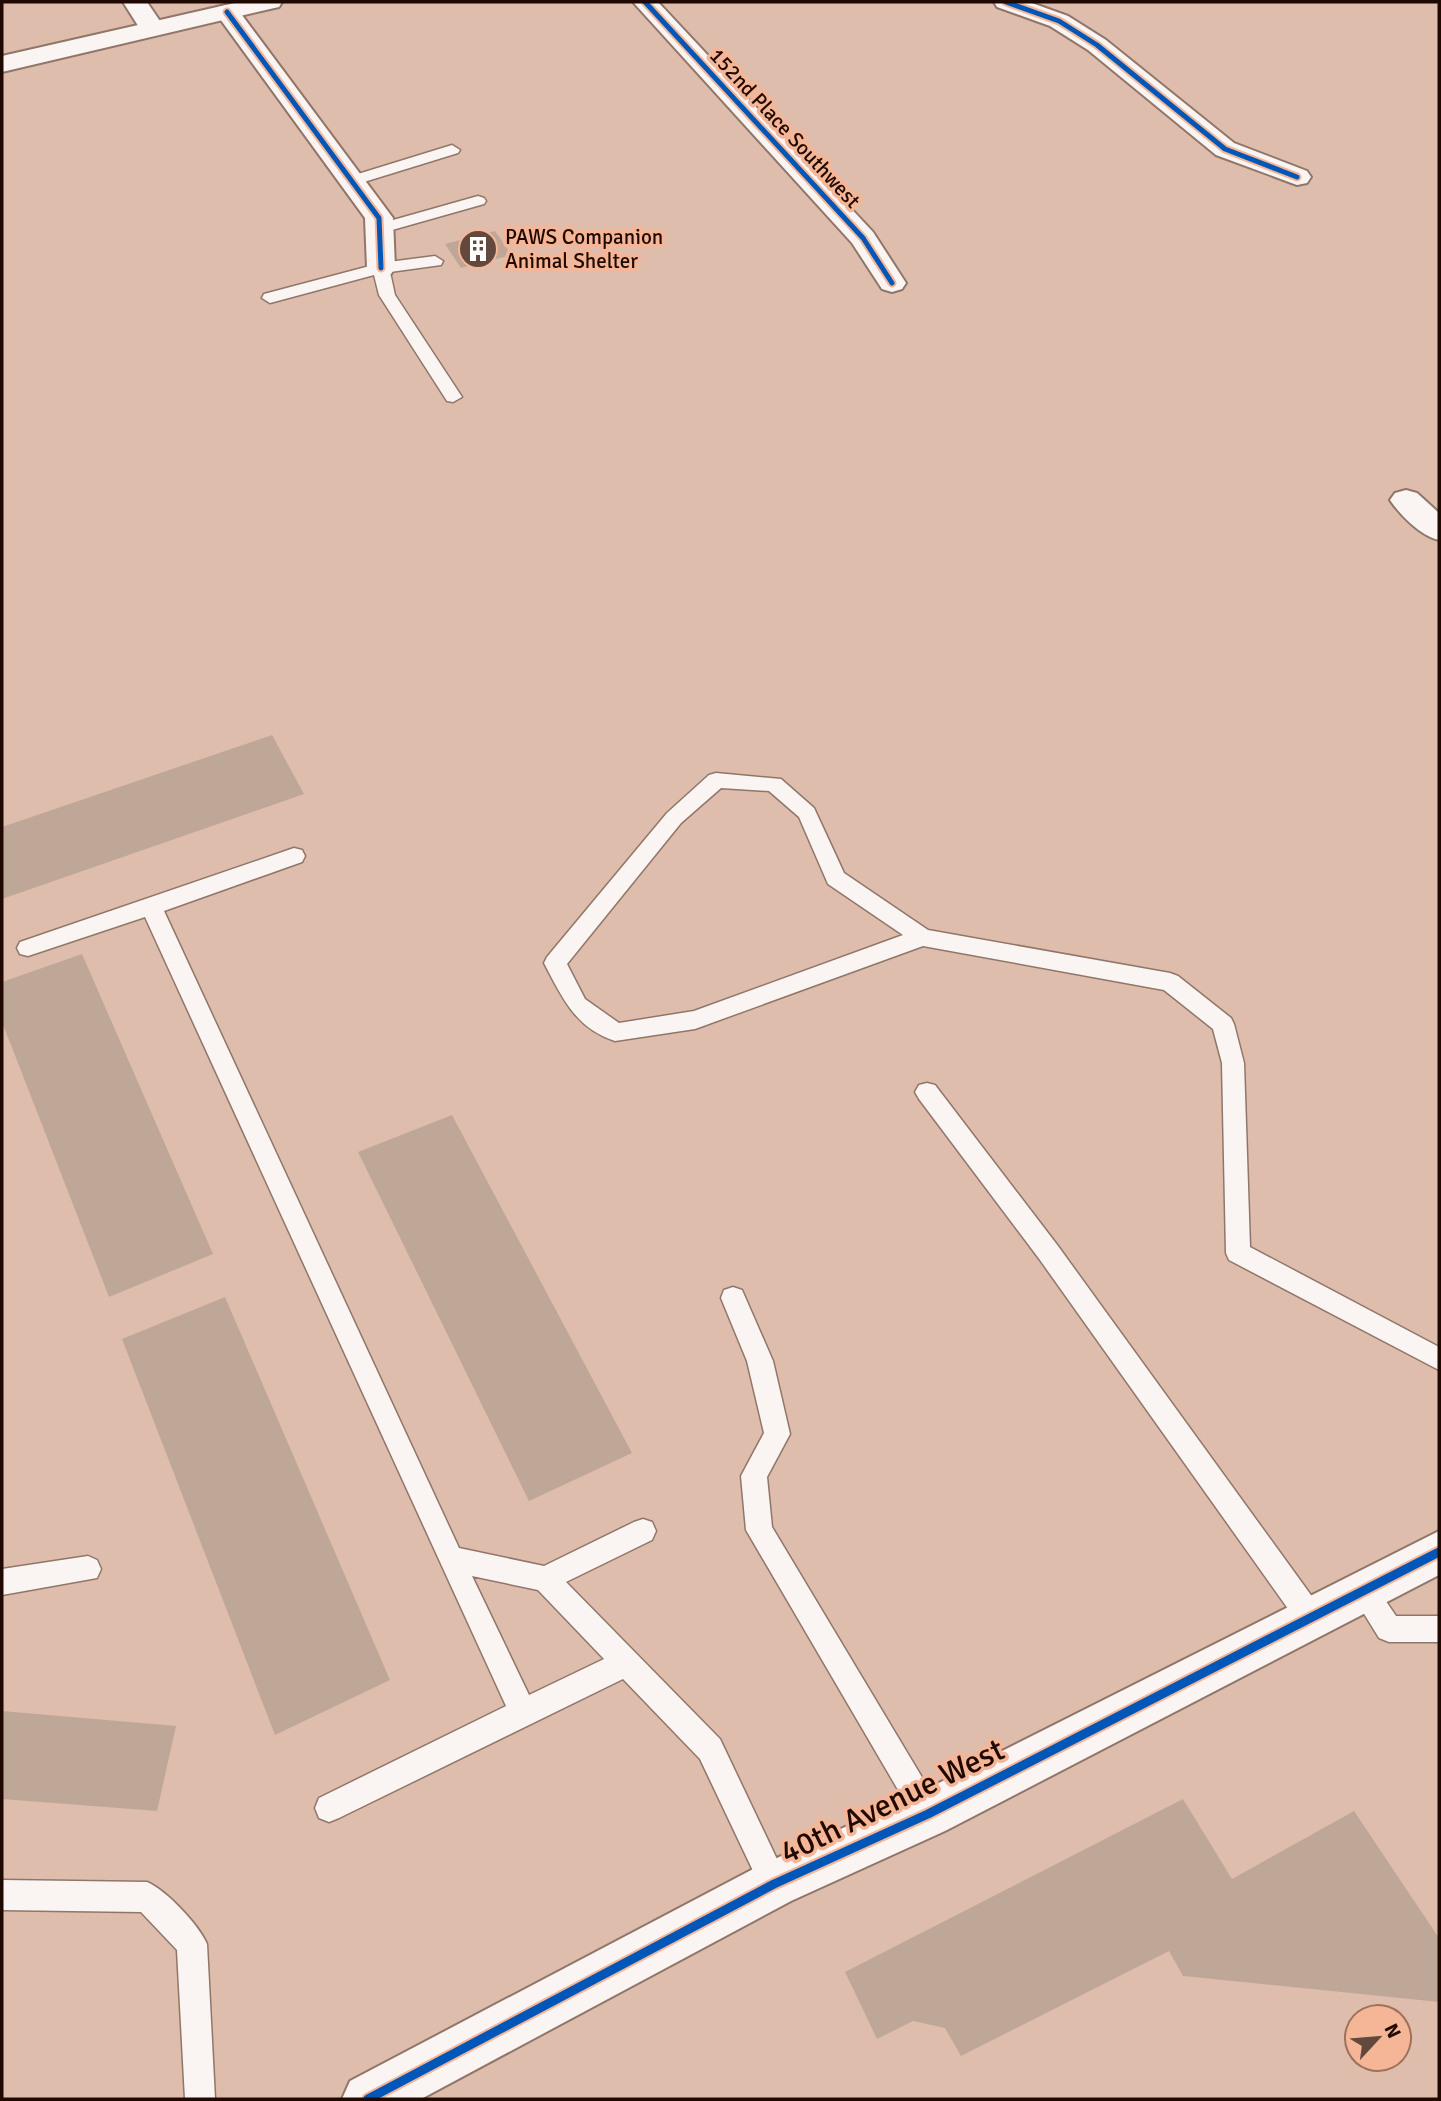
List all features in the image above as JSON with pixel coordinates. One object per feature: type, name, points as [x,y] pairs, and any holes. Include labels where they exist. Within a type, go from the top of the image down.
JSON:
[{"type":"street","points":[[135,2],[151,27]]},
{"type":"street","points":[[2,64],[151,27],[270,2]]},
{"type":"street","name":"152nd Place Southwest","points":[[645,2],[863,238],[892,283]]},
{"type":"street","points":[[1006,2],[1059,22],[1097,45],[1225,149],[1297,177]]},
{"type":"street","points":[[227,12],[379,218],[381,268]]},
{"type":"street","points":[[1406,500],[1439,530]]},
{"type":"street","name":"40th Avenue West","points":[[368,2099],[774,1884],[928,1814],[1439,1552]]},
{"type":"lane","points":[[351,181],[453,150]]},
{"type":"lane","points":[[378,229],[478,201]]},
{"type":"lane","points":[[270,298],[381,268],[435,261]]},
{"type":"lane","points":[[381,268],[387,295],[453,397]]},
{"type":"lane","points":[[922,937],[695,1020],[615,1032],[577,1005],[555,962],[674,818],[716,780],[774,784],[807,813],[836,878],[922,937],[1170,982],[1223,1024],[1233,1063],[1238,1253],[1439,1359]]},
{"type":"lane","points":[[28,948],[294,856]]},
{"type":"lane","points":[[151,907],[523,1712]]},
{"type":"lane","points":[[927,1092],[1049,1253],[1311,1618]]},
{"type":"lane","points":[[733,1298],[760,1361],[777,1434],[754,1476],[759,1530],[928,1814]]},
{"type":"lane","points":[[545,1579],[643,1531]]},
{"type":"lane","points":[[450,1559],[545,1579],[710,1749],[774,1884]]},
{"type":"lane","points":[[2,1582],[88,1569]]},
{"type":"lane","points":[[1363,1591],[1389,1629],[1439,1629]]},
{"type":"lane","points":[[329,1808],[626,1663]]},
{"type":"lane","points":[[2,1895],[146,1897],[192,1944],[200,2099]]},
{"type":"building","name":"PAWS Companion Animal Shelter","points":[[495,231],[512,255],[461,268],[445,244]]},
{"type":"building","points":[[272,735],[304,794],[2,899],[2,827]]},
{"type":"building","points":[[82,954],[213,1254],[109,1297],[2,1022],[2,982]]},
{"type":"building","points":[[452,1115],[632,1453],[529,1501],[358,1152]]},
{"type":"building","points":[[225,1297],[390,1680],[275,1735],[122,1339]]},
{"type":"building","points":[[2,1711],[176,1726],[157,1811],[2,1799]]},
{"type":"building","points":[[1183,1799],[1232,1879],[1354,1811],[1439,1938],[1439,2002],[1183,1976],[1169,1951],[961,2056],[945,2028],[913,2021],[877,2039],[845,1972]]},
{"type":"cycle path","points":[[645,2],[863,238],[892,283]]},
{"type":"cycle path","points":[[1006,2],[1059,21],[1097,45],[1225,149],[1297,177]]},
{"type":"cycle path","points":[[227,12],[379,218],[381,268]]},
{"type":"cycle path","points":[[368,2099],[774,1884],[928,1814],[1439,1552]]},
{"type":"place","name":"PAWS Companion Animal Shelter","points":[[478,249]]}]
